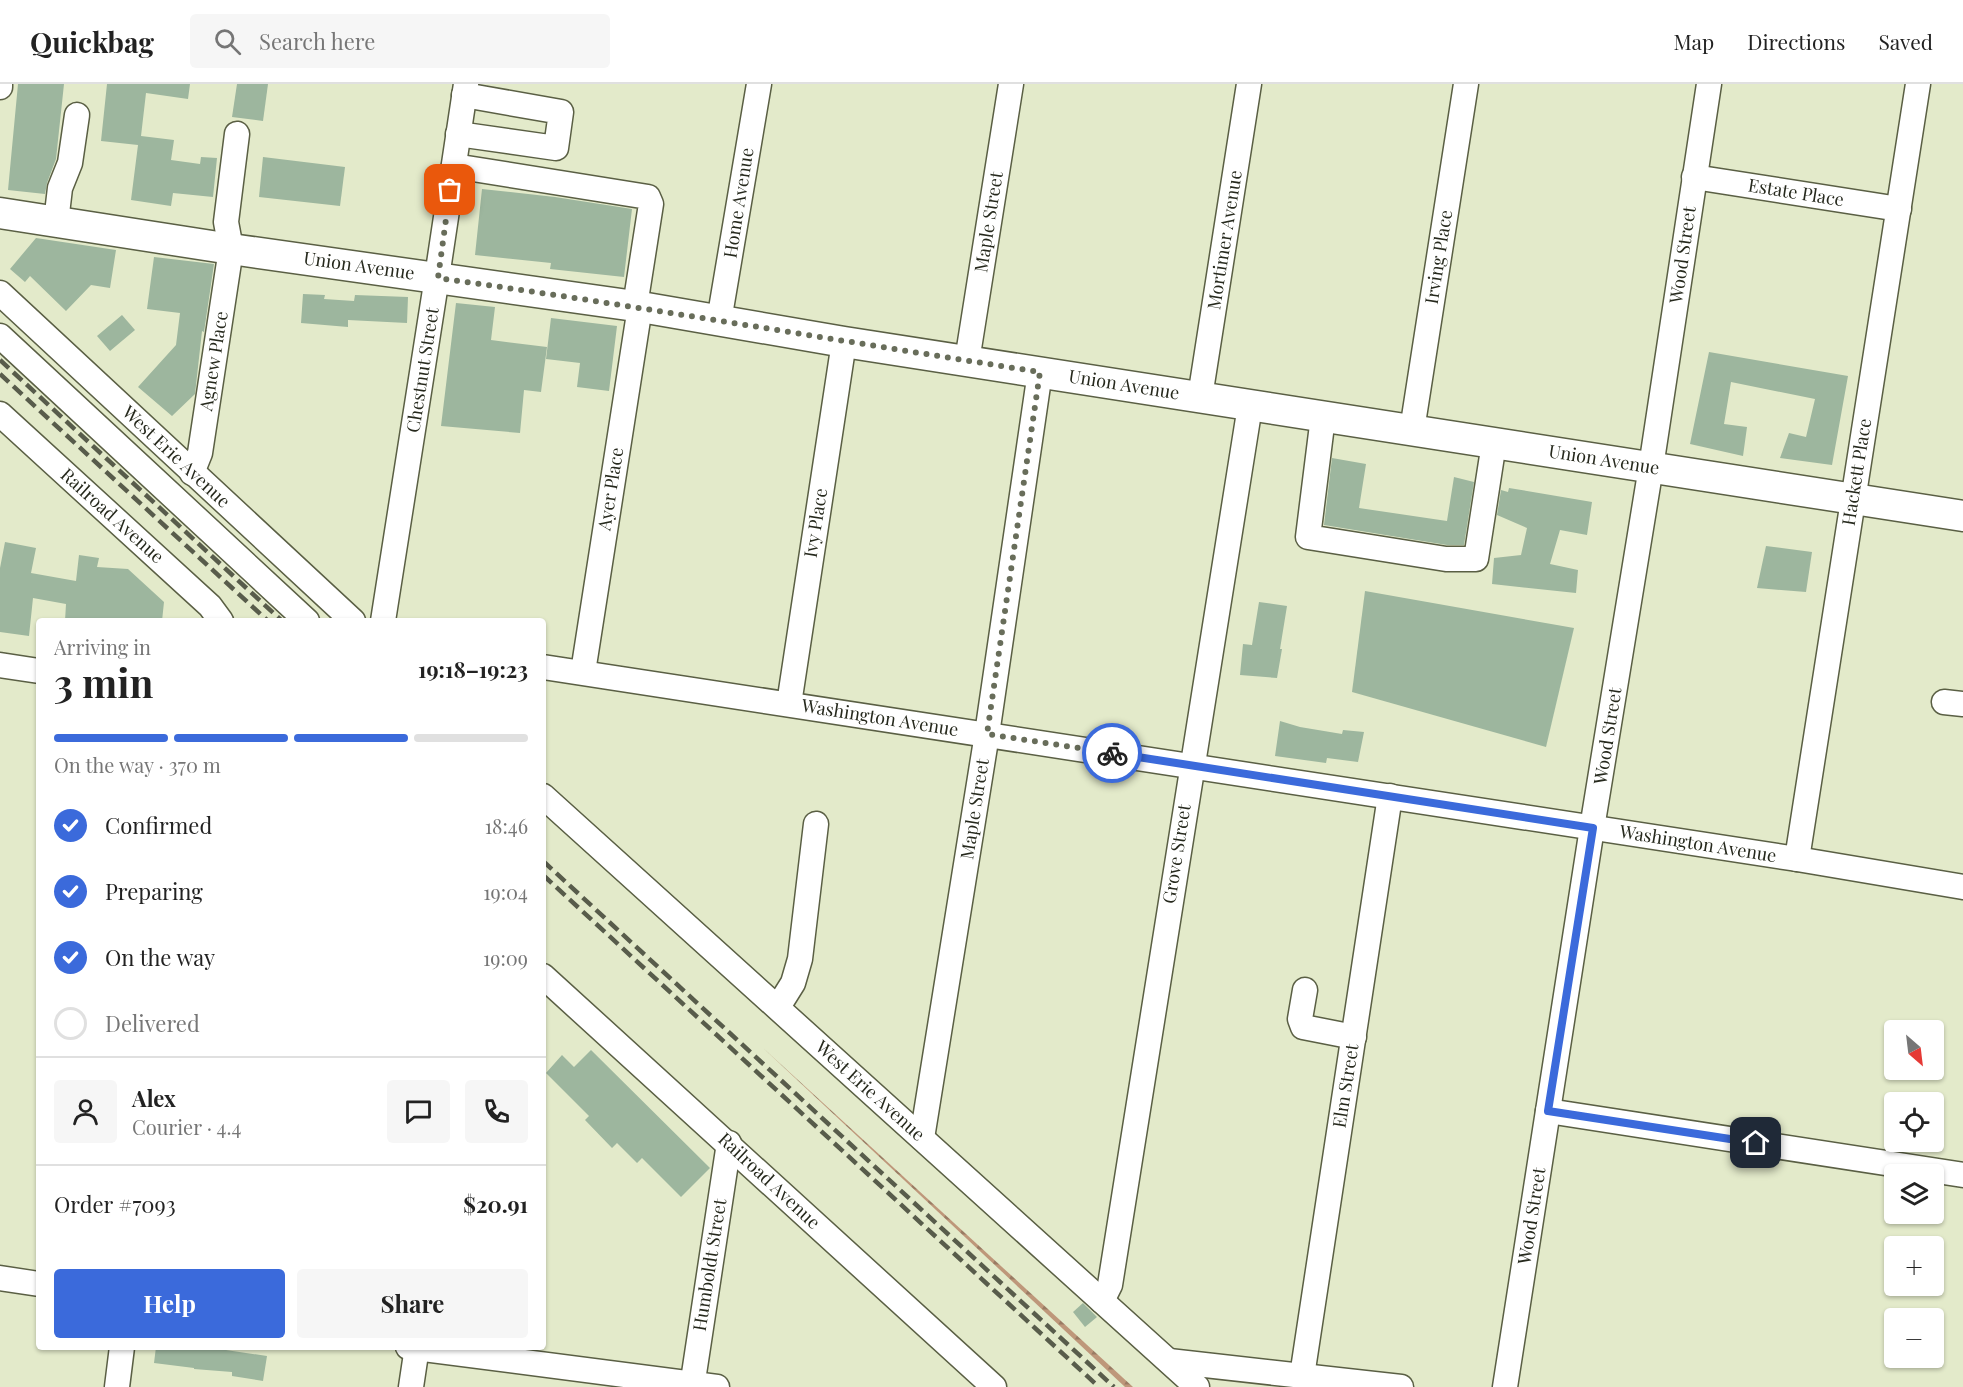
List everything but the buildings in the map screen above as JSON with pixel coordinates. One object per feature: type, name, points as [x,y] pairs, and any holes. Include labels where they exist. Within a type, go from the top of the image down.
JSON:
[{"type":"main road","name":"Union Avenue","points":[[0,213],[231,249],[637,307],[1250,406],[1963,516]]},
{"type":"street","name":"Home Avenue","points":[[719,321],[759,84]]},
{"type":"street","name":"Maple Street","points":[[967,361],[1011,84]]},
{"type":"street","name":"Mortimer Avenue","points":[[1200,397],[1249,84]]},
{"type":"street","name":"Irving Place","points":[[1412,430],[1466,84]]},
{"type":"street","name":"Wood Street","points":[[1505,1387],[1651,467],[1709,84]]},
{"type":"street","name":"Hackett Place","points":[[1797,859],[1918,84]]},
{"type":"street","name":"Chestnut Street","points":[[383,618],[438,278],[465,89]]},
{"type":"street","points":[[458,135],[556,148],[561,112],[465,89]]},
{"type":"street","points":[[56,222],[60,188],[70,164],[77,115]]},
{"type":"street","name":"Agnew Place","points":[[192,473],[200,453],[231,249],[226,222],[237,134]]},
{"type":"street","name":"Ayer Place","points":[[454,166],[648,197],[651,204],[583,672]]},
{"type":"street","name":"Estate Place","points":[[1694,177],[1899,208]]},
{"type":"street","name":"West Erie Avenue","points":[[0,293],[350,618]]},
{"type":"street","points":[[0,336],[304,618]]},
{"type":"street","name":"Ivy Place","points":[[789,704],[844,342]]},
{"type":"street","name":"Maple Street","points":[[922,1138],[987,734],[1040,372]]},
{"type":"street","name":"Grove Street","points":[[1102,1301],[1110,1285],[1250,406]]},
{"type":"street","name":"Railroad Avenue","points":[[0,414],[210,606],[219,618]]},
{"type":"street","points":[[1323,417],[1308,537],[1446,559],[1476,559],[1494,443]]},
{"type":"street","points":[[0,665],[36,671]]},
{"type":"street","name":"Washington Avenue","points":[[546,667],[1797,859],[1963,887]]},
{"type":"street","name":"Elm Street","points":[[1302,1376],[1390,796]]},
{"type":"street","name":"West Erie Avenue","points":[[546,799],[1197,1387]]},
{"type":"street","points":[[778,1007],[793,983],[800,959],[816,824]]},
{"type":"street","name":"Railroad Avenue","points":[[546,979],[729,1143],[986,1384]]},
{"type":"street","points":[[1305,990],[1300,1019],[1303,1027],[1354,1037]]},
{"type":"street","points":[[1548,1111],[1963,1175]]},
{"type":"street","name":"Humboldt Street","points":[[692,1385],[729,1143]]},
{"type":"street","points":[[0,1278],[36,1284]]},
{"type":"street","points":[[117,1387],[122,1350]]},
{"type":"street","points":[[411,1387],[414,1350]]},
{"type":"street","points":[[429,1350],[717,1387]]},
{"type":"street","points":[[1169,1361],[1401,1387]]},
{"type":"green space","points":[[762,1047],[1133,1387],[1125,1387]]},
{"type":"railway","points":[[0,360],[279,618]]},
{"type":"railway","points":[[0,374],[265,618]]},
{"type":"railway","points":[[546,864],[1114,1387]]},
{"type":"railway","points":[[546,878],[1099,1387]]},
{"type":"way so far","points":[[450,190],[438,278],[635,306],[844,342],[1040,372],[987,734],[1112,753]]},
{"type":"route","points":[[1112,753],[1593,828],[1548,1111],[1756,1143]]}]
